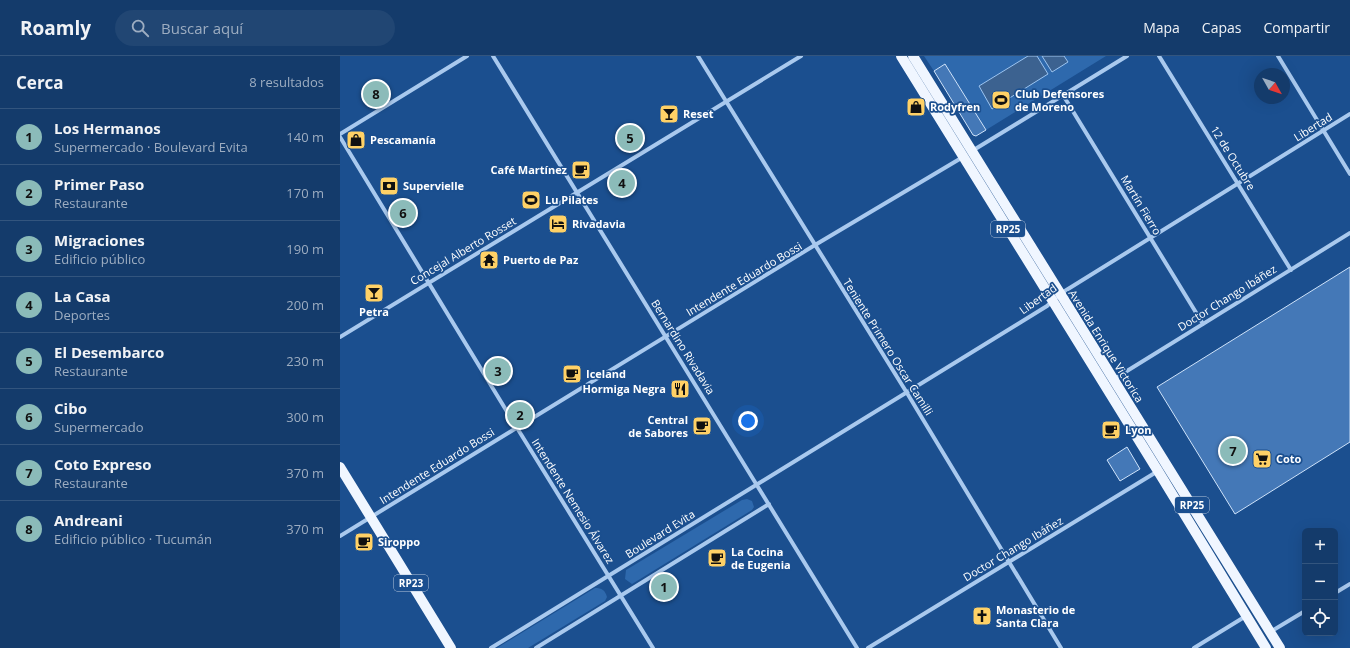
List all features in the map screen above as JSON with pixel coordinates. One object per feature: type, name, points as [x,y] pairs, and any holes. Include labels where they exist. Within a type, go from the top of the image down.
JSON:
[{"type":"main road","name":"Avenida Enrique Victorica","points":[[901,56],[1266,648]]},
{"type":"main road","name":"Avenida Enrique Victorica","points":[[913,56],[1280,648]]},
{"type":"main road","name":"RP23","points":[[340,467],[451,648]]},
{"type":"street","points":[[340,136],[467,56]]},
{"type":"street","name":"Bernardino Rivadavia","points":[[493,56],[857,648]]},
{"type":"street","name":"Teniente Primero Oscar Camilli","points":[[698,56],[907,393],[1062,648]]},
{"type":"street","name":"Concejal Alberto Rosset","points":[[340,337],[801,56]]},
{"type":"street","name":"Intendente Eduardo Bossi","points":[[340,536],[815,246],[964,157],[1127,56]]},
{"type":"street","name":"12 de Octubre","points":[[1159,56],[1291,270]]},
{"type":"street","points":[[1278,56],[1350,174]]},
{"type":"street","name":"Martín Fierro","points":[[1063,95],[1203,324]]},
{"type":"street","name":"Libertad","points":[[757,485],[907,393],[1052,301],[1060,294],[1350,114]]},
{"type":"street","name":"Intendente Nemesio Álvarez","points":[[340,136],[428,283],[653,648]]},
{"type":"street","name":"Doctor Chango Ibáñez","points":[[1113,379],[1350,233]]},
{"type":"street","name":"Doctor Chango Ibáñez","points":[[868,648],[1168,466]]},
{"type":"street","name":"Boulevard Evita","points":[[491,648],[757,485]]},
{"type":"street","points":[[536,648],[769,504]]},
{"type":"street","points":[[1338,591],[1350,584]]},
{"type":"street","points":[[1270,632],[1302,613]]},
{"type":"street","points":[[1194,648],[1246,616]]},
{"type":"shaded area","name":"Club Defensores de Moreno","points":[[924,56],[1106,56],[986,130],[945,64],[934,71]]},
{"type":"shaded area","points":[[1028,56],[1037,56],[1048,74],[992,109],[979,86]]},
{"type":"shaded area","points":[[1042,56],[1064,56],[1068,62],[1052,72]]},
{"type":"shaded area","points":[[747,499],[752,501],[754,507],[752,510],[632,584],[625,579],[626,570],[742,500]]},
{"type":"shaded area","points":[[595,588],[604,591],[607,597],[605,601],[528,648],[497,648]]},
{"type":"building","points":[[945,64],[986,130],[976,136],[973,135],[934,71]]},
{"type":"building","points":[[1350,267],[1350,442],[1235,514],[1157,387]]},
{"type":"building","points":[[1127,447],[1140,469],[1120,481],[1107,460]]},
{"type":"place","name":"Andreani","points":[[376,94]]},
{"type":"place","name":"Club Defensores de Moreno","points":[[1001,100]]},
{"type":"place","name":"Rodyfren","points":[[916,107]]},
{"type":"place","name":"Reset","points":[[669,114]]},
{"type":"place","name":"El Desembarco","points":[[630,138]]},
{"type":"place","name":"Pescamanía","points":[[356,140]]},
{"type":"place","name":"Café Martínez","points":[[581,170]]},
{"type":"place","name":"La Casa","points":[[622,183]]},
{"type":"place","name":"Supervielle","points":[[389,186]]},
{"type":"place","name":"Lu Pilates","points":[[531,200]]},
{"type":"place","name":"Cibo","points":[[403,213]]},
{"type":"place","name":"Rivadavia","points":[[558,224]]},
{"type":"place","name":"Puerto de Paz","points":[[489,260]]},
{"type":"place","name":"Petra","points":[[374,293]]},
{"type":"place","name":"Migraciones","points":[[498,371]]},
{"type":"place","name":"Iceland","points":[[572,374]]},
{"type":"place","name":"Hormiga Negra","points":[[680,389]]},
{"type":"place","name":"Primer Paso","points":[[520,415]]},
{"type":"place","name":"Central de Sabores","points":[[702,426]]},
{"type":"place","name":"Lyon","points":[[1111,430]]},
{"type":"place","name":"Coto Expreso","points":[[1233,451]]},
{"type":"place","name":"Coto","points":[[1262,459]]},
{"type":"place","name":"Siroppo","points":[[364,542]]},
{"type":"place","name":"La Cocina de Eugenia","points":[[717,558]]},
{"type":"place","name":"Los Hermanos","points":[[664,587]]},
{"type":"place","name":"Monasterio de Santa Clara","points":[[982,616]]}]
